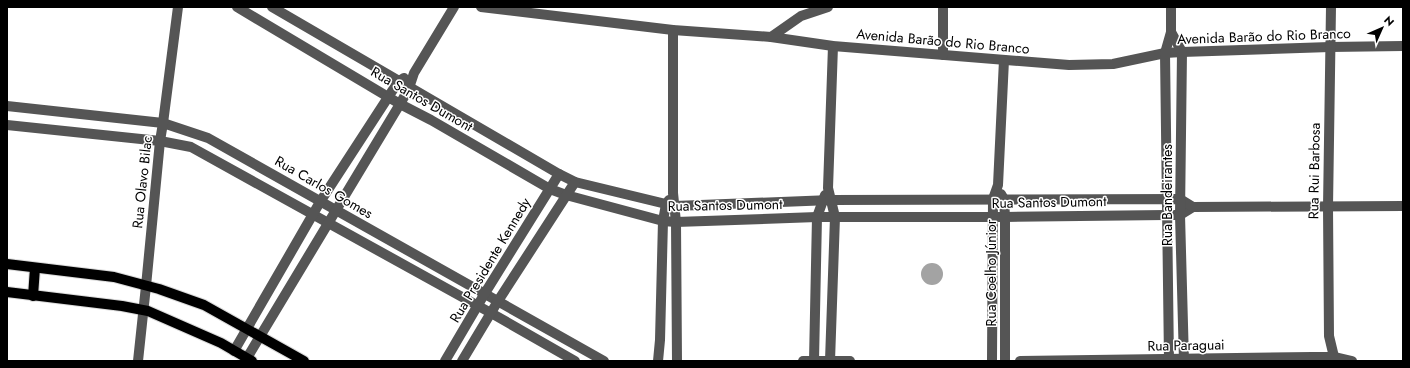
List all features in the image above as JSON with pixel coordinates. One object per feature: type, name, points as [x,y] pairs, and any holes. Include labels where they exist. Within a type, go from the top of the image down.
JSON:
[{"type":"main road","points":[[7,264],[114,277],[146,286],[204,305],[304,361]]},
{"type":"main road","points":[[33,296],[35,268]]},
{"type":"main road","points":[[7,292],[122,306],[148,311],[182,325],[249,359]]},
{"type":"street","name":"Rua Olavo Bilac","points":[[138,361],[160,141],[164,123],[178,7]]},
{"type":"street","name":"Rua Santos Dumont","points":[[237,7],[400,104],[550,188],[566,195],[663,221],[676,222],[817,217],[1180,215]]},
{"type":"street","name":"Rua Santos Dumont","points":[[272,7],[398,82],[575,182],[670,205],[992,199],[1180,199]]},
{"type":"street","points":[[249,359],[260,336],[329,224],[400,104],[409,88],[414,73],[454,7]]},
{"type":"street","name":"Avenida Barão do Rio Branco","points":[[481,7],[673,30],[771,37],[833,46],[1069,65],[1113,64],[1165,53],[1182,52],[1403,46]]},
{"type":"street","points":[[771,37],[802,16],[828,7]]},
{"type":"street","points":[[943,7],[943,55]]},
{"type":"street","name":"Rua Bandeirantes","points":[[1169,360],[1165,53],[1171,32],[1171,7]]},
{"type":"street","name":"Rua Rui Barbosa","points":[[1331,7],[1328,206],[1329,336],[1335,359]]},
{"type":"street","points":[[658,361],[660,340],[663,221],[670,205],[673,193],[673,30]]},
{"type":"street","name":"Rua Bandeirantes","points":[[1171,32],[1182,52],[1180,215],[1184,360]]},
{"type":"street","points":[[814,361],[817,217],[827,201],[833,46]]},
{"type":"street","name":"Rua Coelho Júnior","points":[[992,361],[992,199],[998,185],[1004,60]]},
{"type":"street","points":[[234,351],[320,202],[398,82],[414,73]]},
{"type":"street","name":"Rua Carlos Gomes","points":[[7,106],[164,123],[208,138],[604,361]]},
{"type":"street","name":"Rua Carlos Gomes","points":[[7,125],[160,141],[191,147],[575,361]]},
{"type":"street","name":"Rua Presidente Kennedy","points":[[448,357],[485,293],[559,174]]},
{"type":"street","name":"Rua Presidente Kennedy","points":[[462,361],[498,301],[575,182]]},
{"type":"street","name":"Rua Coelho Júnior","points":[[998,185],[1004,199],[1005,217],[1005,361]]},
{"type":"street","points":[[1180,199],[1193,207]]},
{"type":"street","points":[[827,201],[835,218],[830,361]]},
{"type":"street","points":[[670,205],[676,222],[677,361]]},
{"type":"street","points":[[1180,215],[1193,207],[1403,206]]},
{"type":"street","points":[[1168,291],[1182,292]]},
{"type":"street","name":"Rua Rui Barbosa","points":[[1322,359],[1329,336]]},
{"type":"street","points":[[448,357],[462,361]]},
{"type":"street","name":"Rua Paraguai","points":[[1020,361],[1335,359],[1352,361]]},
{"type":"street","points":[[803,361],[850,361]]},
{"type":"shaded area","points":[[932,263],[940,266],[943,274],[940,282],[932,285],[924,282],[921,274],[924,266]]}]
